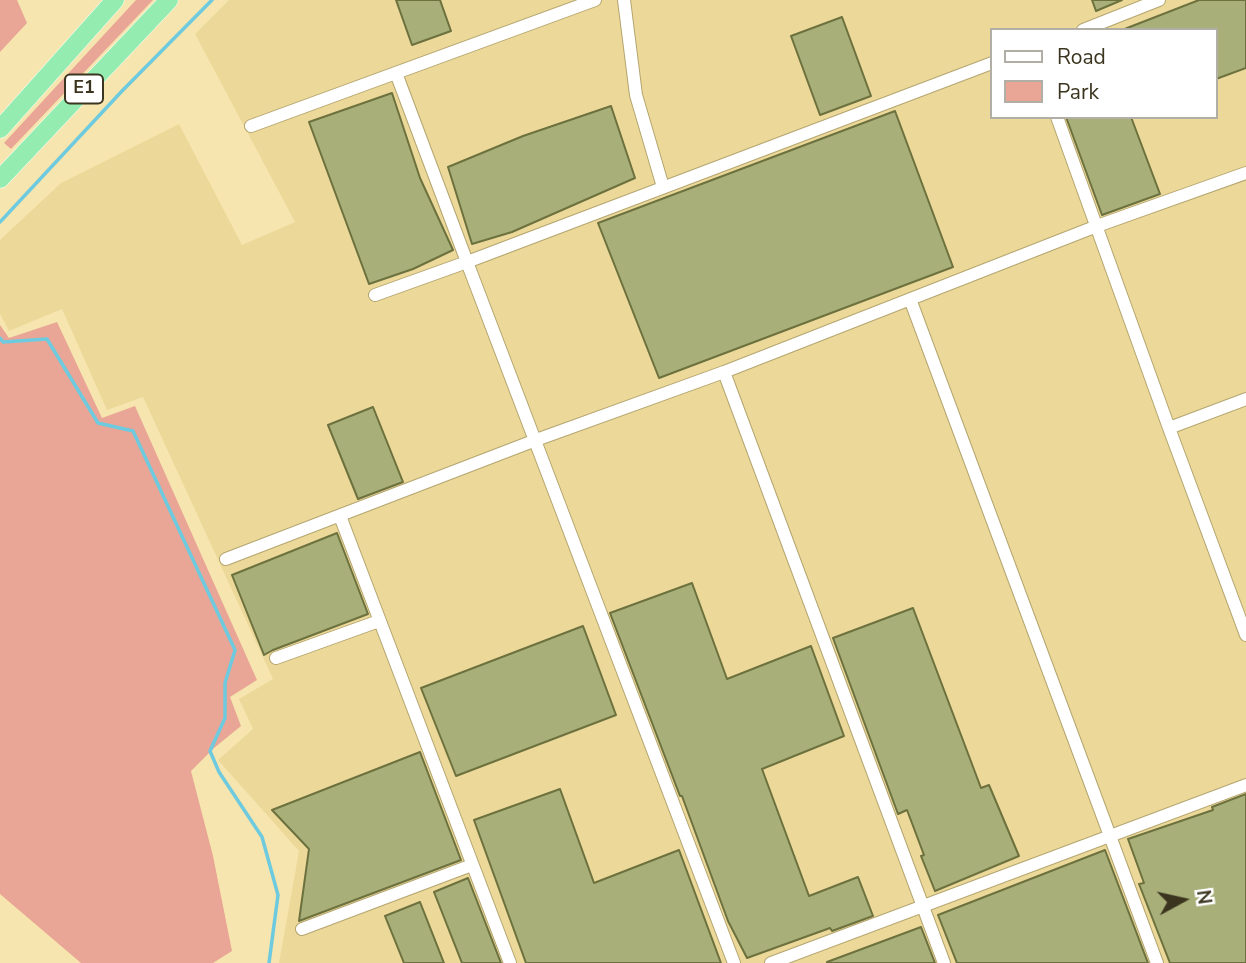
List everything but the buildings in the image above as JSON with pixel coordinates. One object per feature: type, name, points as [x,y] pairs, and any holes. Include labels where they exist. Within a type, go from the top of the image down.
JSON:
[{"type":"highway","name":"E1","points":[[0,129],[116,0]]},
{"type":"highway","name":"E1","points":[[0,179],[169,0]]},
{"type":"lane","points":[[251,126],[595,0]]},
{"type":"lane","points":[[624,0],[636,95],[663,187]]},
{"type":"lane","points":[[1088,28],[1159,0]]},
{"type":"lane","points":[[375,295],[990,64]]},
{"type":"lane","points":[[396,73],[734,963]]},
{"type":"lane","points":[[1058,119],[1246,635]]},
{"type":"lane","points":[[226,559],[536,440],[724,372],[1097,226],[1246,173]]},
{"type":"lane","points":[[910,299],[1157,963]]},
{"type":"lane","points":[[724,372],[944,963]]},
{"type":"lane","points":[[1169,428],[1246,399]]},
{"type":"lane","points":[[340,516],[510,963]]},
{"type":"lane","points":[[276,658],[379,621]]},
{"type":"lane","points":[[771,963],[1246,785]]},
{"type":"lane","points":[[302,929],[472,865]]},
{"type":"shaded area","points":[[229,0],[1246,0],[1246,963],[279,963],[299,851],[218,760],[253,729],[239,699],[273,679],[143,397],[107,410],[62,309],[9,331],[0,314],[0,240],[61,183],[179,124],[242,245],[295,222],[195,34]]},
{"type":"green space","points":[[0,0],[17,0],[27,23],[0,52]]},
{"type":"green space","points":[[136,0],[153,0],[11,149],[4,143]]},
{"type":"green space","points":[[57,322],[102,418],[135,406],[257,680],[230,697],[241,726],[191,771],[213,856],[232,951],[213,963],[81,963],[0,894],[0,325],[9,338]]},
{"type":"waterway","points":[[0,222],[122,91],[212,0]]},
{"type":"waterway","points":[[0,338],[3,342],[47,339],[98,423],[133,431],[235,650],[225,683],[225,718],[210,751],[219,772],[262,837],[278,895],[269,963]]}]
